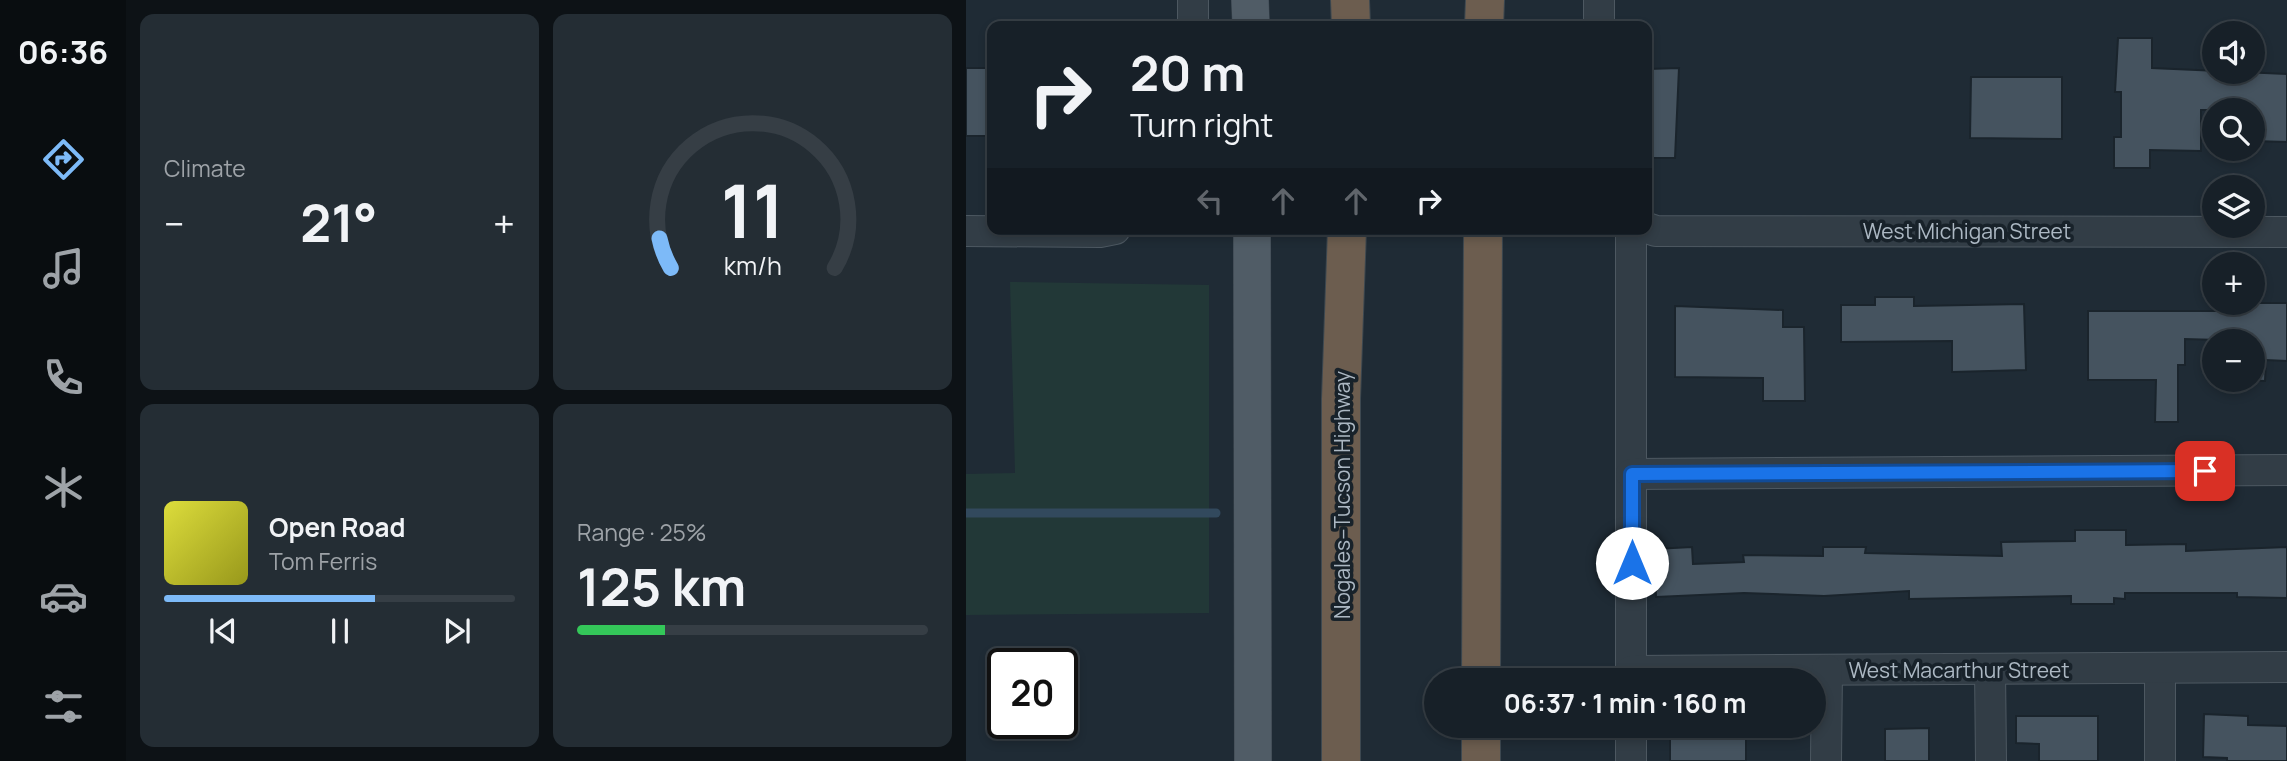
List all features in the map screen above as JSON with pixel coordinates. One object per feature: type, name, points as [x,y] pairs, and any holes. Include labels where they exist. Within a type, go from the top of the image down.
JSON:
[{"type":"highway","points":[[1350,0],[1351,21]]},
{"type":"highway","points":[[1484,21],[1485,0]]},
{"type":"highway","name":"Nogales–Tucson Highway","points":[[1341,761],[1341,399],[1347,235]]},
{"type":"highway","points":[[1481,668],[1483,235]]},
{"type":"highway","points":[[1481,738],[1481,761]]},
{"type":"main road","points":[[1250,0],[1251,21]]},
{"type":"main road","points":[[1252,235],[1253,761]]},
{"type":"street","points":[[1192,21],[1193,0]]},
{"type":"street","points":[[1599,0],[1599,21]]},
{"type":"street","points":[[966,230],[987,230]]},
{"type":"street","name":"West Michigan Street","points":[[1652,230],[2287,232]]},
{"type":"street","points":[[1631,235],[1632,668]]},
{"type":"street","points":[[1632,474],[2287,470]]},
{"type":"street","name":"West Macarthur Street","points":[[1827,670],[2160,670],[2287,667]]},
{"type":"street","points":[[1990,669],[1991,761]]},
{"type":"street","points":[[1826,761],[1827,670]]},
{"type":"street","points":[[2160,670],[2160,761]]},
{"type":"street","points":[[1631,738],[1631,761]]},
{"type":"green space","points":[[1010,282],[1209,285],[1209,613],[966,615],[966,474],[1015,473]]},
{"type":"building","points":[[2118,38],[2152,38],[2152,68],[2202,70],[2202,84],[2265,84],[2265,73],[2287,74],[2287,142],[2265,141],[2265,98],[2202,98],[2201,151],[2150,150],[2150,168],[2114,168],[2114,137],[2121,137],[2121,92],[2115,92]]},
{"type":"building","points":[[966,68],[987,68],[987,136],[966,136]]},
{"type":"building","points":[[1679,68],[1675,158],[1652,158],[1652,69]]},
{"type":"building","points":[[1971,77],[2062,77],[2062,139],[1970,138]]},
{"type":"building","points":[[1875,297],[1914,297],[1914,306],[2024,304],[2026,370],[1952,372],[1952,341],[1841,342],[1841,305],[1875,305]]},
{"type":"building","points":[[2265,303],[2287,303],[2287,361],[2266,360],[2265,381],[2265,329],[2202,329],[2202,340],[2185,339],[2185,365],[2178,365],[2178,422],[2155,422],[2156,380],[2088,380],[2088,311],[2202,311],[2202,315],[2265,315]]},
{"type":"building","points":[[1675,306],[1783,310],[1783,327],[1804,327],[1805,401],[1763,401],[1763,378],[1675,377]]},
{"type":"building","points":[[2075,530],[2126,530],[2126,545],[2186,544],[2186,551],[2287,547],[2287,598],[2237,597],[2237,593],[2125,593],[2125,599],[2114,598],[2114,604],[2071,604],[2071,596],[1909,599],[1909,591],[1824,596],[1744,593],[1656,597],[1654,549],[1692,547],[1693,564],[1744,562],[1743,555],[1823,556],[1823,547],[1866,547],[1865,553],[2002,556],[2001,542],[2075,541]]},
{"type":"building","points":[[2204,714],[2248,716],[2248,725],[2287,726],[2287,761],[2227,761],[2227,758],[2203,757]]},
{"type":"building","points":[[2016,716],[2098,716],[2098,761],[2039,761],[2039,744],[2016,743]]},
{"type":"building","points":[[1929,728],[1929,761],[1885,761],[1885,729]]},
{"type":"building","points":[[1670,738],[1746,738],[1746,761],[1670,761]]},
{"type":"waterway","points":[[966,513],[1216,513]]},
{"type":"route","points":[[1632,563],[1632,474],[2205,471]]}]
